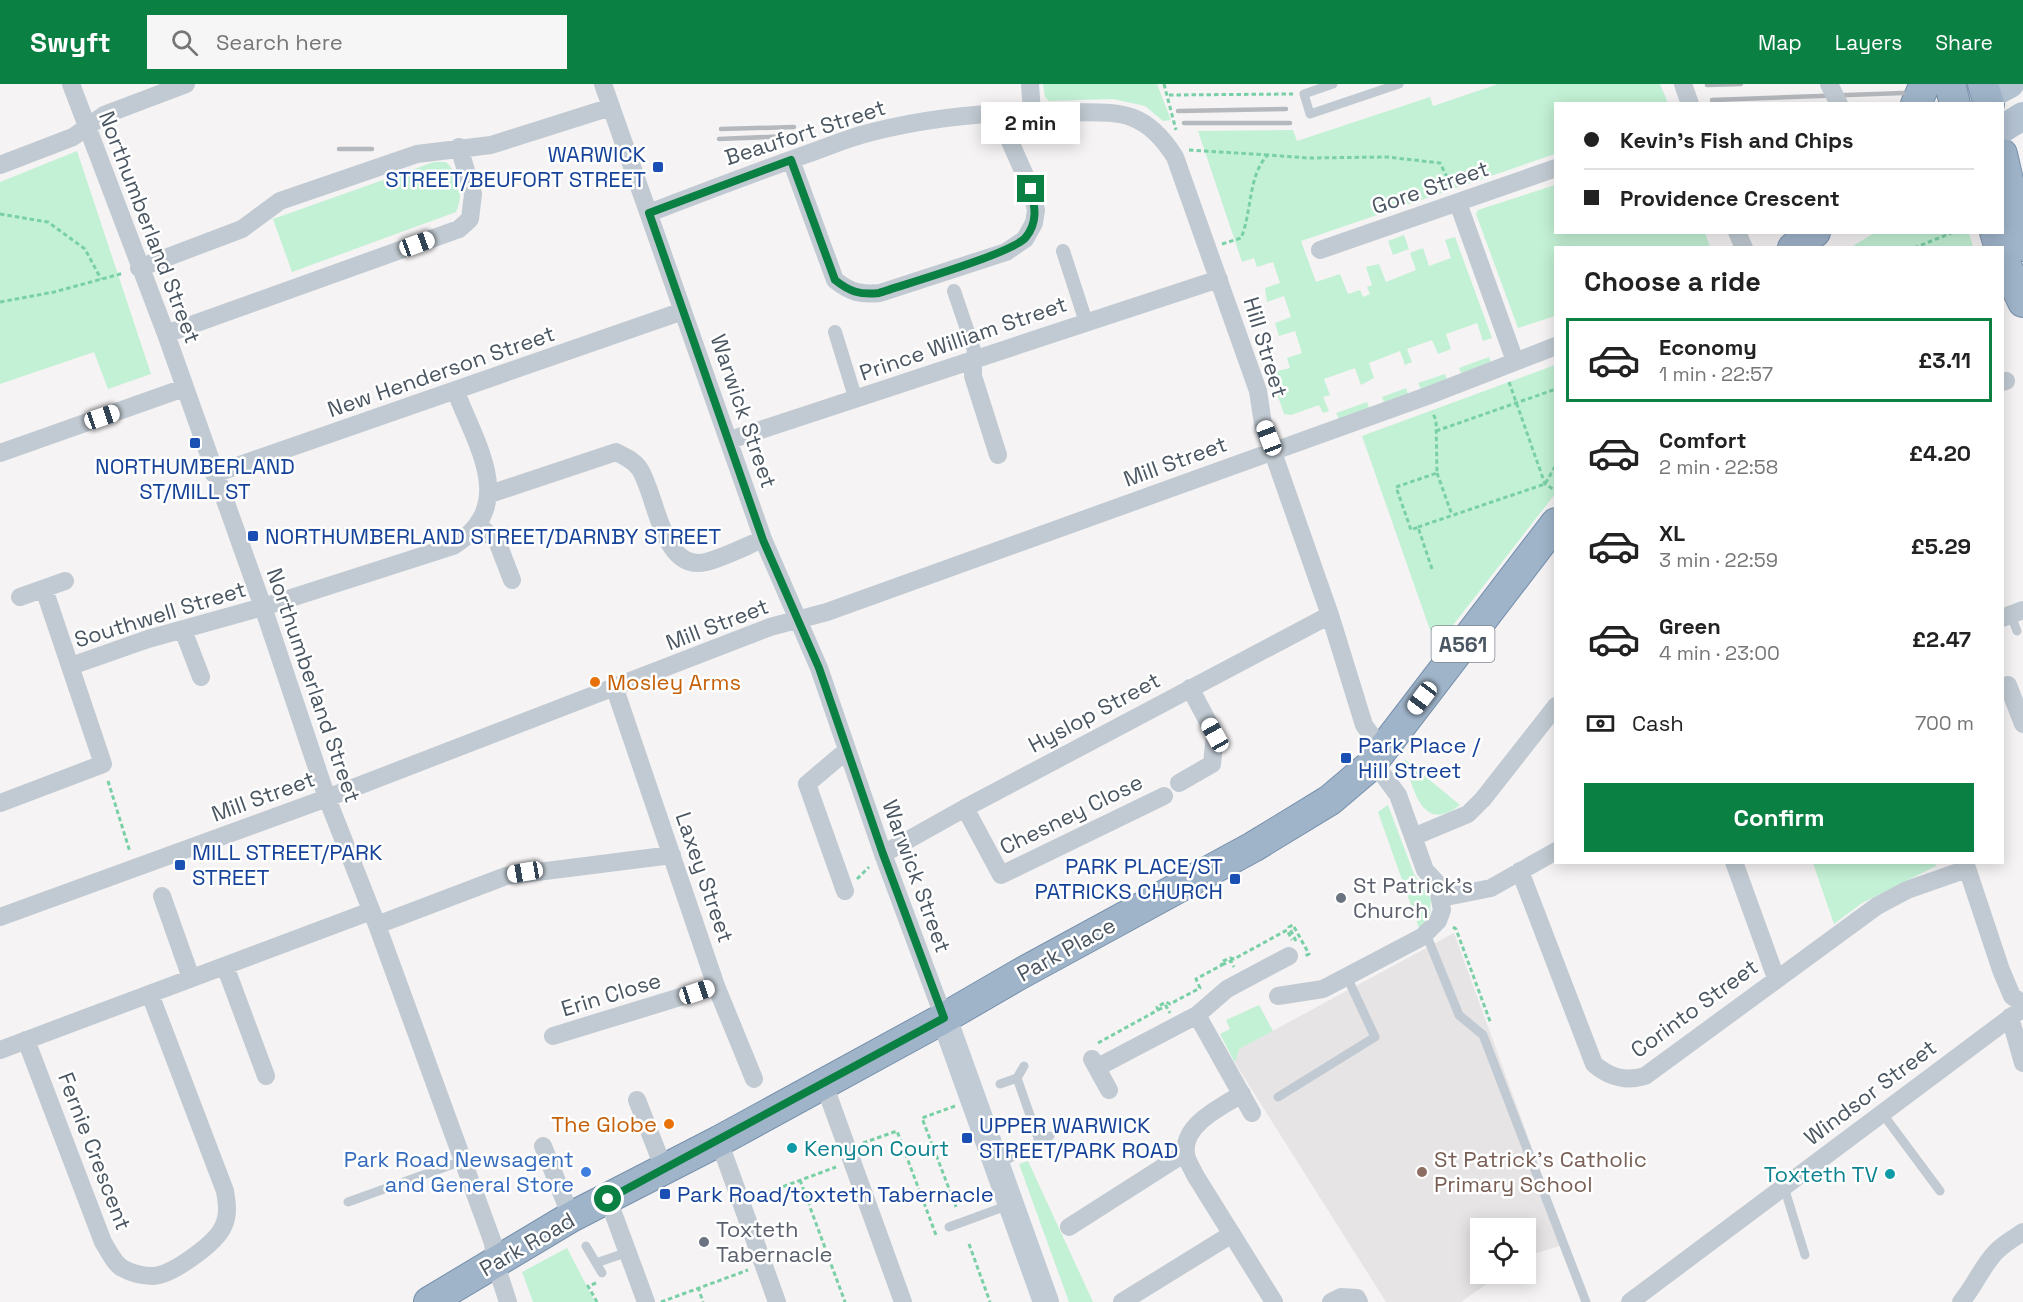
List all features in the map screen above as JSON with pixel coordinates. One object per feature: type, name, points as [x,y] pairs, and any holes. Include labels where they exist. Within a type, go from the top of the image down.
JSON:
[{"type":"highway","points":[[1917,102],[1925,84]]},
{"type":"highway","points":[[1950,84],[1954,102]]},
{"type":"highway","points":[[2002,246],[2012,232],[2004,170]]},
{"type":"highway","points":[[1796,246],[1812,234]]},
{"type":"highway","points":[[2004,260],[2023,303]]},
{"type":"highway","name":"A561","points":[[1376,758],[1554,526]]},
{"type":"highway","name":"Park Place","points":[[944,1018],[1294,823],[1330,800],[1376,758]]},
{"type":"highway","name":"Park Road","points":[[429,1302],[571,1217],[719,1141],[944,1018]]},
{"type":"main road","points":[[2004,128],[2023,116]]},
{"type":"main road","points":[[2012,232],[2023,175]]},
{"type":"main road","points":[[944,1018],[1046,1302]]},
{"type":"street","name":"Northumberland Street","points":[[71,84],[165,334],[263,607],[327,798],[374,918],[493,1243],[495,1262],[508,1302]]},
{"type":"street","points":[[0,165],[73,137],[104,115],[186,84]]},
{"type":"street","points":[[1030,84],[1032,112]]},
{"type":"street","points":[[1683,84],[1689,102]]},
{"type":"street","points":[[1829,84],[1838,102]]},
{"type":"street","name":"Warwick Street","points":[[608,85],[611,107],[730,440],[763,540],[800,620],[944,1018]]},
{"type":"street","points":[[139,268],[242,229],[280,201],[417,154],[459,147],[491,145],[611,107]]},
{"type":"street","name":"Beaufort Street","points":[[649,213],[869,132],[910,123],[997,112],[1083,111],[1125,115]]},
{"type":"street","points":[[791,160],[835,280],[848,291],[862,295],[879,293],[1006,252],[1025,239],[1034,224],[1035,210],[1031,189],[997,112]]},
{"type":"street","name":"Hill Street","points":[[1125,115],[1140,119],[1168,146],[1209,248],[1258,391],[1263,424],[1330,615],[1364,725],[1384,776],[1398,795],[1425,870],[1437,883],[1441,898]]},
{"type":"street","points":[[165,334],[459,229],[470,219],[473,194],[459,147]]},
{"type":"street","name":"Gore Street","points":[[1320,250],[1554,169]]},
{"type":"street","points":[[1458,203],[1509,364]]},
{"type":"street","name":"Prince William Street","points":[[1064,251],[1086,322]]},
{"type":"street","name":"Prince William Street","points":[[730,440],[1219,279]]},
{"type":"street","points":[[954,291],[974,350],[973,376],[998,456]]},
{"type":"street","name":"New Henderson Street","points":[[214,474],[456,392],[682,311]]},
{"type":"street","name":"Prince William Street","points":[[835,332],[856,400]]},
{"type":"street","name":"Mill Street","points":[[0,917],[327,798],[615,689],[770,627],[800,620],[1274,451],[1427,396],[1554,347]]},
{"type":"street","points":[[0,453],[184,388]]},
{"type":"street","points":[[456,392],[488,476],[490,494],[478,526],[497,541],[512,580]]},
{"type":"street","points":[[490,494],[616,452],[638,466],[647,483],[667,541],[677,555],[690,562],[704,562],[763,540]]},
{"type":"street","name":"Southwell Street","points":[[71,666],[148,639],[263,607],[453,546],[478,526]]},
{"type":"street","points":[[20,597],[65,581]]},
{"type":"street","points":[[0,803],[103,764],[44,589]]},
{"type":"street","name":"Hyslop Street","points":[[883,854],[965,808],[1330,615]]},
{"type":"street","points":[[183,630],[201,678]]},
{"type":"street","points":[[2008,685],[2022,721]]},
{"type":"street","points":[[1179,783],[1212,764],[1215,735],[1190,688]]},
{"type":"street","name":"Laxey Street","points":[[615,689],[716,986],[753,1079]]},
{"type":"street","points":[[1413,837],[1468,814],[1483,799],[1554,709]]},
{"type":"street","points":[[845,891],[807,784],[846,751]]},
{"type":"street","name":"Chesney Close","points":[[965,808],[1001,875],[1164,796]]},
{"type":"street","points":[[1278,996],[1323,989],[1347,977],[1426,934],[1438,921],[1442,909],[1441,898],[1491,888],[1554,852]]},
{"type":"street","points":[[0,1050],[225,966],[506,876],[672,855]]},
{"type":"street","points":[[1735,864],[1776,978]]},
{"type":"street","points":[[1966,866],[2001,970],[2019,1010],[2023,1063]]},
{"type":"street","name":"Corinto Street","points":[[1520,871],[1585,1047],[1594,1064],[1604,1073],[1633,1079],[1645,1076],[1877,906],[1907,890],[1966,866]]},
{"type":"street","points":[[162,896],[191,978]]},
{"type":"street","points":[[1109,1090],[1093,1057],[1197,1015],[1227,989],[1289,956]]},
{"type":"street","points":[[225,966],[266,1076]]},
{"type":"street","name":"Erin Close","points":[[553,1036],[716,986]]},
{"type":"street","name":"Fernie Crescent","points":[[26,1040],[103,1242],[119,1267],[135,1274],[154,1276],[171,1270],[212,1242],[223,1226],[228,1208],[225,1191],[150,994]]},
{"type":"street","name":"Windsor Street","points":[[1630,1302],[2019,1010]]},
{"type":"street","points":[[1197,1015],[1252,1113]]},
{"type":"street","points":[[824,1084],[903,1302]]},
{"type":"street","points":[[1242,1094],[1209,1115],[1188,1135],[1185,1153],[1195,1175],[1274,1302]]},
{"type":"street","points":[[637,1100],[664,1169]]},
{"type":"street","points":[[719,1141],[777,1302]]},
{"type":"street","points":[[543,1146],[571,1217]]},
{"type":"street","points":[[1069,1227],[1185,1153]]},
{"type":"street","points":[[608,1199],[646,1302]]},
{"type":"street","points":[[1961,1302],[1974,1288],[1989,1259],[2002,1245],[2023,1232]]},
{"type":"street","points":[[1122,1302],[1232,1234]]},
{"type":"street","points":[[1331,1302],[1341,1297],[1357,1298],[1359,1302]]},
{"type":"lane","points":[[1333,84],[1304,94],[1310,114],[1399,84]]},
{"type":"lane","points":[[1426,934],[1459,1015],[1484,1035],[1586,1302]]},
{"type":"lane","points":[[1278,1097],[1375,1037],[1347,977]]},
{"type":"lane","points":[[1000,1084],[1017,1078],[1024,1066]]},
{"type":"lane","points":[[1017,1078],[1039,1141]]},
{"type":"lane","points":[[1882,1113],[1940,1191]]},
{"type":"lane","points":[[996,1165],[1050,1136]]},
{"type":"lane","points":[[348,1202],[462,1161]]},
{"type":"lane","points":[[1784,1187],[1804,1254]]},
{"type":"lane","points":[[949,1227],[1011,1204]]},
{"type":"lane","points":[[586,1246],[602,1273]]},
{"type":"lane","points":[[596,1263],[628,1252]]},
{"type":"path","points":[[1164,84],[1177,128],[1168,146],[1308,158],[1387,157],[1440,163],[1445,169],[1458,203]]},
{"type":"path","points":[[1169,95],[1304,94]]},
{"type":"path","points":[[1209,248],[1241,238],[1246,227],[1259,164],[1268,155]]},
{"type":"path","points":[[0,214],[48,222],[85,249],[101,279]]},
{"type":"path","points":[[1919,246],[1949,234]]},
{"type":"path","points":[[0,302],[139,268]]},
{"type":"path","points":[[1509,364],[1516,403],[1545,484],[1554,490]]},
{"type":"path","points":[[1436,431],[1554,390]]},
{"type":"path","points":[[1427,396],[1436,420],[1437,473],[1452,515]]},
{"type":"path","points":[[1437,473],[1396,487],[1411,530],[1545,484],[1554,468]]},
{"type":"path","points":[[1418,527],[1432,569]]},
{"type":"path","points":[[103,764],[135,868]]},
{"type":"path","points":[[845,891],[883,854]]},
{"type":"path","points":[[1222,965],[1221,962],[1230,958],[1234,959],[1287,930]]},
{"type":"path","points":[[1158,1010],[1157,1007],[1166,1002],[1170,1004],[1200,988],[1196,979],[1231,961]]},
{"type":"path","points":[[1093,1057],[1166,1006]]},
{"type":"path","points":[[956,1207],[922,1118],[973,1100]]},
{"type":"path","points":[[741,1202],[800,1180],[897,1131],[936,1234]]},
{"type":"path","points":[[800,1180],[845,1302]]},
{"type":"path","points":[[969,1244],[990,1302]]},
{"type":"path","points":[[661,1302],[764,1265]]},
{"type":"path","points":[[698,1287],[704,1302]]},
{"type":"shaded area","name":"St Patrick's Catholic Primary School","points":[[1454,933],[1567,1244],[1536,1253],[1536,1218],[1470,1218],[1470,1284],[1487,1284],[1461,1302],[1386,1302],[1235,1063],[1239,1049]]},
{"type":"green space","points":[[1043,84],[1157,84],[1171,120],[1163,121],[1145,106],[1113,99],[1049,101],[1045,97]]},
{"type":"green space","points":[[1498,84],[1660,84],[1668,102],[1554,102],[1554,154],[1301,241],[1316,282],[1340,274],[1348,294],[1360,290],[1363,297],[1370,294],[1367,287],[1372,285],[1366,267],[1379,264],[1386,282],[1416,270],[1410,253],[1423,248],[1429,266],[1451,258],[1445,240],[1455,237],[1492,338],[1483,341],[1477,323],[1446,334],[1451,349],[1438,354],[1432,340],[1407,349],[1412,362],[1405,365],[1400,351],[1369,363],[1374,378],[1361,385],[1355,368],[1324,379],[1330,395],[1323,397],[1329,411],[1323,413],[1319,405],[1291,415],[1284,414],[1270,373],[1290,368],[1287,358],[1302,353],[1295,331],[1279,336],[1275,323],[1291,317],[1284,296],[1267,302],[1265,288],[1280,283],[1273,262],[1257,267],[1254,258],[1242,262],[1198,131],[1293,130],[1297,141],[1430,97],[1433,106]]},
{"type":"green space","points":[[77,151],[151,374],[108,389],[94,352],[0,384],[0,182]]},
{"type":"green space","points":[[434,162],[446,162],[455,173],[460,192],[456,212],[292,272],[273,219]]},
{"type":"green space","points":[[1554,185],[1554,234],[1705,234],[1710,246],[1554,246],[1554,316],[1518,328],[1476,214],[1478,210]]},
{"type":"green space","points":[[1873,234],[1969,234],[1973,246],[1853,246]]},
{"type":"green space","points":[[1404,235],[1409,249],[1393,255],[1388,241]]},
{"type":"green space","points":[[1489,357],[1491,363],[1461,373],[1459,368]]},
{"type":"green space","points":[[1554,365],[1554,495],[1436,647],[1362,436]]},
{"type":"green space","points":[[1445,374],[1447,380],[1421,389],[1418,383]]},
{"type":"green space","points":[[1406,388],[1408,394],[1384,402],[1382,397]]},
{"type":"green space","points":[[1367,402],[1369,408],[1339,419],[1336,413]]},
{"type":"green space","points":[[1404,759],[1460,805],[1447,813],[1436,814],[1428,811],[1415,794]]},
{"type":"green space","points":[[1388,805],[1414,874],[1431,899],[1430,915],[1419,928],[1378,812]]},
{"type":"green space","points":[[1813,864],[1935,864],[1936,866],[1862,903],[1834,924]]},
{"type":"green space","points":[[1259,1005],[1273,1031],[1239,1049],[1235,1063],[1220,1034],[1230,1029],[1226,1020]]},
{"type":"green space","points":[[1028,1161],[1093,1302],[1069,1302],[1019,1164]]},
{"type":"green space","points":[[567,1248],[595,1302],[533,1302],[522,1272]]},
{"type":"railway","points":[[1707,85],[1741,84]]},
{"type":"railway","points":[[1712,100],[1903,93]]},
{"type":"railway","points":[[1178,111],[1286,109]]},
{"type":"railway","points":[[1184,123],[1290,123]]},
{"type":"railway","points":[[721,129],[794,127]]},
{"type":"railway","points":[[719,139],[791,136]]},
{"type":"railway","points":[[339,149],[372,149]]},
{"type":"place","name":"WARWICK STREET/BEUFORT STREET","points":[[658,167]]},
{"type":"place","name":"NORTHUMBERLAND ST/MILL ST","points":[[195,443]]},
{"type":"place","name":"NORTHUMBERLAND STREET/DARNBY STREET","points":[[253,536]]},
{"type":"place","name":"Mosley Arms","points":[[595,682]]},
{"type":"place","name":"Park Place / Hill Street","points":[[1346,758]]},
{"type":"place","name":"MILL STREET/PARK STREET","points":[[180,865]]},
{"type":"place","name":"PARK PLACE/ST PATRICKS CHURCH","points":[[1235,879]]},
{"type":"place","name":"St Patrick's Church","points":[[1341,898]]},
{"type":"place","name":"The Globe","points":[[669,1124]]},
{"type":"place","name":"UPPER WARWICK STREET/PARK ROAD","points":[[967,1138]]},
{"type":"place","name":"Kenyon Court","points":[[792,1148]]},
{"type":"place","name":"Park Road Newsagent and General Store","points":[[586,1172]]},
{"type":"place","name":"St Patrick's Catholic Primary School","points":[[1422,1172]]},
{"type":"place","name":"Toxteth TV","points":[[1890,1174]]},
{"type":"place","name":"Park Road/toxteth Tabernacle","points":[[665,1194]]},
{"type":"place","name":"Toxteth Tabernacle","points":[[704,1242]]},
{"type":"route","points":[[608,1199],[944,1018],[846,751],[819,668],[800,620],[788,599],[763,540],[649,213],[791,160],[828,267],[835,280],[848,291],[862,295],[879,293],[952,267],[1006,252],[1025,239],[1034,224],[1035,210],[1031,189]]}]
